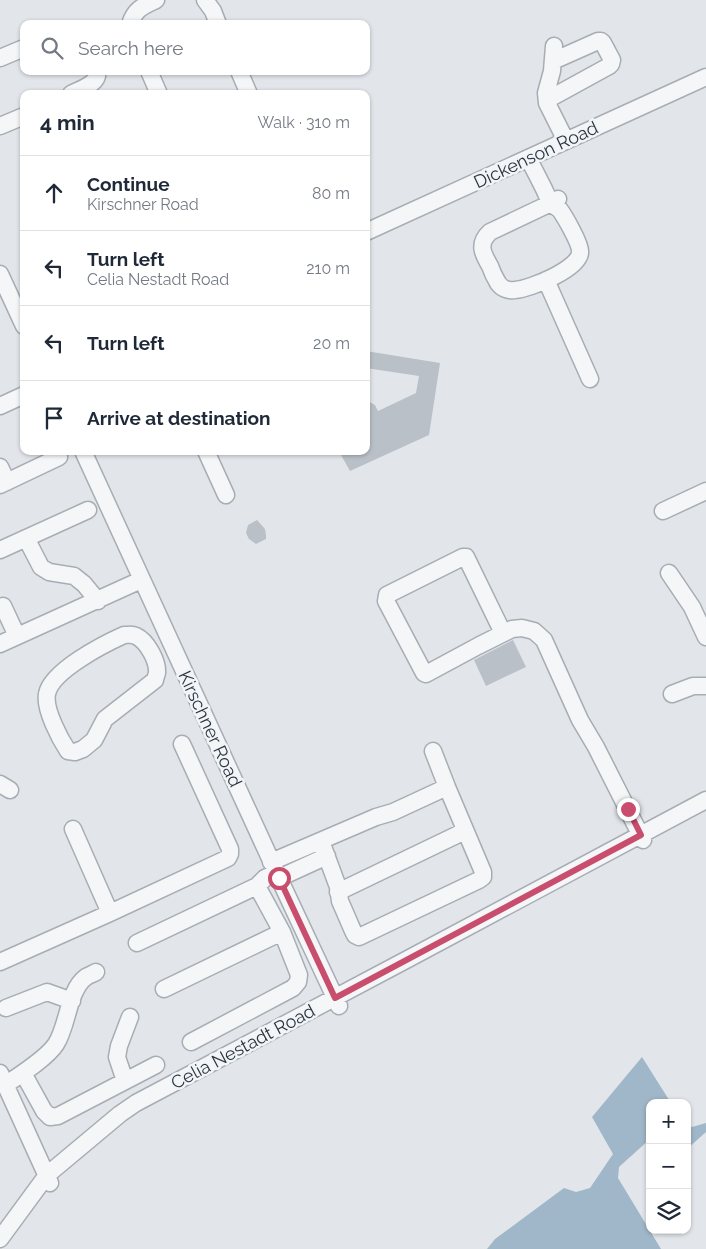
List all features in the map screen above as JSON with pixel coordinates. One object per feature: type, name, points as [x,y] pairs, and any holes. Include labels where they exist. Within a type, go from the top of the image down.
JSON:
[{"type":"street","points":[[132,20],[139,9],[156,0]]},
{"type":"street","points":[[205,0],[216,20]]},
{"type":"street","points":[[547,100],[609,66],[612,60],[604,43],[598,41],[554,53],[552,71],[546,93],[547,104],[566,141]]},
{"type":"street","points":[[0,58],[20,50]]},
{"type":"street","points":[[79,90],[96,79],[98,75]]},
{"type":"street","points":[[151,75],[157,90]]},
{"type":"street","points":[[241,75],[247,90]]},
{"type":"street","name":"Dickenson Road","points":[[370,230],[706,77]]},
{"type":"street","points":[[0,126],[20,118]]},
{"type":"street","points":[[533,156],[556,204],[578,242],[581,254],[574,264],[566,270],[546,280],[523,289],[504,288],[498,282],[484,255],[482,246],[486,236],[490,232],[556,204]]},
{"type":"street","points":[[0,274],[20,317]]},
{"type":"street","points":[[546,280],[590,379]]},
{"type":"street","points":[[0,397],[20,390]]},
{"type":"street","points":[[0,406],[20,397]]},
{"type":"street","name":"Kirschner Road","points":[[84,455],[337,1002]]},
{"type":"street","points":[[208,455],[226,495]]},
{"type":"street","points":[[2,478],[59,457]]},
{"type":"street","points":[[663,511],[706,491]]},
{"type":"street","points":[[0,550],[88,510]]},
{"type":"street","points":[[26,538],[41,567],[49,572],[74,576],[98,600]]},
{"type":"street","points":[[503,633],[466,557],[387,595],[386,598],[426,674],[512,629],[522,628],[534,631],[544,640],[580,720],[587,747],[638,840]]},
{"type":"street","points":[[669,573],[692,607],[706,637]]},
{"type":"street","points":[[0,644],[141,580]]},
{"type":"street","points":[[4,606],[17,636]]},
{"type":"street","points":[[158,673],[156,662],[148,647],[143,640],[134,635],[124,635],[102,645],[68,667],[55,680],[47,692],[46,702],[61,742],[68,751],[75,752],[83,749],[94,740],[105,719],[155,680],[158,673],[180,663]]},
{"type":"street","points":[[672,694],[693,686],[706,686]]},
{"type":"street","points":[[0,962],[228,858],[230,849],[182,744]]},
{"type":"street","points":[[324,848],[338,887],[340,901],[353,932],[359,937],[483,877],[483,872],[433,751]]},
{"type":"street","points":[[137,943],[257,886],[275,871],[324,848],[376,817],[393,812],[447,787]]},
{"type":"street","name":"Celia Nestadt Road","points":[[0,1239],[48,1179],[120,1114],[136,1103],[337,1002],[413,968],[706,800]]},
{"type":"street","name":"Celia Nestadt Road","points":[[638,840],[706,806]]},
{"type":"street","points":[[73,829],[110,913]]},
{"type":"street","points":[[338,892],[465,831]]},
{"type":"street","points":[[192,1042],[293,988],[298,982],[299,975],[282,932],[257,886]]},
{"type":"street","points":[[164,989],[282,932]]},
{"type":"street","points":[[48,1179],[3,1079],[23,1073],[50,1052],[62,1032],[80,983],[86,977],[96,972]]},
{"type":"street","points":[[6,1008],[47,992],[72,1001]]},
{"type":"street","points":[[125,1081],[117,1057],[130,1017]]},
{"type":"street","points":[[23,1073],[44,1111],[50,1116],[58,1116],[156,1065]]},
{"type":"street","name":"Celia Nestadt Road","points":[[3,1249],[48,1179]]},
{"type":"water","points":[[642,1057],[668,1099],[646,1099],[646,1143],[619,1167],[618,1178],[646,1224],[646,1234],[652,1234],[661,1249],[487,1249],[495,1239],[564,1188],[576,1192],[590,1188],[613,1154],[592,1117]]},
{"type":"water","points":[[706,1123],[706,1132],[691,1145],[691,1126]]},
{"type":"building","points":[[370,352],[440,363],[429,435],[350,471],[341,455],[370,455],[370,402],[375,405],[378,411],[416,393],[419,376],[370,369]]},
{"type":"building","points":[[257,520],[265,529],[266,539],[256,544],[249,539],[246,533],[248,525]]},
{"type":"building","points":[[513,640],[526,667],[486,686],[474,660]]},
{"type":"route","points":[[279,878],[335,998],[641,835],[628,809]]}]
